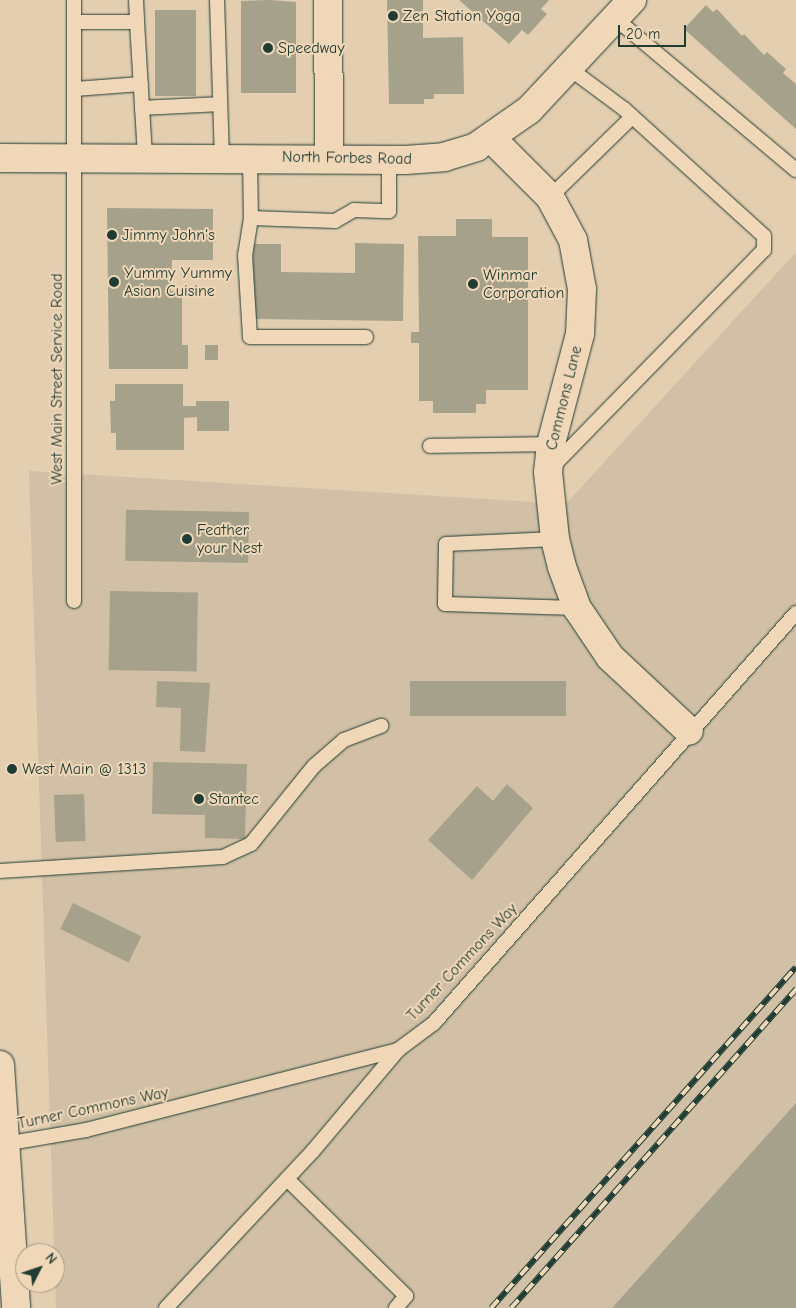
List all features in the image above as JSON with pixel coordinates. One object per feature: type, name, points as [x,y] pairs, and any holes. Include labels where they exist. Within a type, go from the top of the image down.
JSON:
[{"type":"street","points":[[328,0],[329,157]]},
{"type":"street","name":"North Forbes Road","points":[[0,158],[329,157],[389,159],[444,157],[476,148],[529,110],[624,9]]},
{"type":"street","name":"Commons Lane","points":[[491,138],[550,198],[573,240],[582,289],[580,334],[551,444],[548,472],[555,538],[577,608],[610,657],[689,731]]},
{"type":"street","points":[[0,1065],[1,1108],[16,1308]]},
{"type":"lane","name":"West Main Street Service Road","points":[[74,0],[74,601]]},
{"type":"lane","points":[[136,0],[145,157]]},
{"type":"lane","points":[[217,0],[222,157]]},
{"type":"lane","points":[[624,9],[796,170]]},
{"type":"lane","points":[[74,22],[137,22]]},
{"type":"lane","points":[[548,472],[764,250],[764,236],[632,117],[569,68]]},
{"type":"lane","points":[[75,89],[141,84]]},
{"type":"lane","points":[[142,108],[220,104]]},
{"type":"lane","points":[[550,198],[632,117]]},
{"type":"lane","points":[[250,157],[251,218],[246,255],[250,337],[366,337]]},
{"type":"lane","points":[[251,218],[335,221],[354,210],[389,211],[389,159]]},
{"type":"lane","points":[[430,446],[551,444]]},
{"type":"lane","points":[[555,538],[446,544],[445,604],[577,608]]},
{"type":"lane","name":"Turner Commons Way","points":[[5,1144],[86,1130],[398,1050],[434,1022],[689,731],[796,613]]},
{"type":"lane","points":[[0,871],[223,857],[251,844],[314,766],[344,740],[381,726]]},
{"type":"lane","points":[[166,1308],[286,1179],[398,1050]]},
{"type":"lane","points":[[286,1179],[406,1296],[396,1308]]},
{"type":"shaded area","points":[[796,252],[796,1308],[56,1308],[56,1293],[65,1293],[65,1243],[54,1243],[29,471],[566,504]]},
{"type":"building","name":"Speedway","points":[[270,0],[296,2],[296,93],[241,93],[241,1]]},
{"type":"building","points":[[387,0],[423,0],[423,38],[463,37],[464,94],[434,94],[434,99],[424,99],[424,104],[389,104]]},
{"type":"building","points":[[459,0],[549,0],[541,9],[547,14],[528,35],[522,30],[509,44]]},
{"type":"building","points":[[706,5],[713,12],[717,9],[742,36],[744,34],[764,55],[767,52],[786,69],[783,73],[796,84],[796,129],[684,29]]},
{"type":"building","points":[[155,10],[196,10],[196,96],[155,96]]},
{"type":"building","points":[[107,208],[213,209],[213,260],[172,260],[171,291],[182,291],[182,345],[188,345],[188,369],[109,369]]},
{"type":"building","name":"Winmar Corporation","points":[[456,219],[492,219],[492,237],[528,237],[528,390],[486,390],[486,404],[476,404],[476,413],[433,413],[433,401],[419,401],[419,343],[411,343],[411,332],[419,332],[418,236],[456,236]]},
{"type":"building","points":[[355,243],[404,244],[403,321],[252,319],[253,244],[281,244],[281,272],[355,273]]},
{"type":"building","points":[[205,345],[218,345],[218,360],[205,360]]},
{"type":"building","points":[[115,384],[183,384],[183,406],[196,406],[196,401],[229,401],[229,431],[197,431],[197,417],[184,418],[184,450],[116,450],[116,433],[111,433],[110,401],[115,401]]},
{"type":"building","name":"Feather your Nest","points":[[126,510],[249,512],[248,563],[125,561]]},
{"type":"building","points":[[110,591],[198,593],[197,672],[109,670]]},
{"type":"building","points":[[157,681],[210,683],[205,752],[180,751],[181,708],[156,707]]},
{"type":"building","points":[[410,681],[566,681],[566,716],[410,716]]},
{"type":"building","name":"Stantec","points":[[153,762],[247,764],[245,839],[205,838],[205,815],[152,814]]},
{"type":"building","points":[[507,784],[533,808],[472,880],[428,840],[477,786],[493,801]]},
{"type":"building","points":[[84,794],[86,841],[56,842],[54,795]]},
{"type":"building","points":[[73,903],[141,936],[129,962],[60,929]]},
{"type":"building","points":[[796,1103],[796,1308],[612,1308]]},
{"type":"railway","points":[[491,1308],[796,967]]},
{"type":"railway","points":[[511,1308],[796,989]]},
{"type":"place","name":"Zen Station Yoga","points":[[393,16]]},
{"type":"place","name":"Speedway","points":[[268,48]]},
{"type":"place","name":"Jimmy John's","points":[[112,235]]},
{"type":"place","name":"Yummy Yummy Asian Cuisine","points":[[114,282]]},
{"type":"place","name":"Winmar Corporation","points":[[473,284]]},
{"type":"place","name":"Feather your Nest","points":[[187,539]]},
{"type":"place","name":"West Main @ 1313","points":[[12,769]]},
{"type":"place","name":"Stantec","points":[[199,799]]}]
